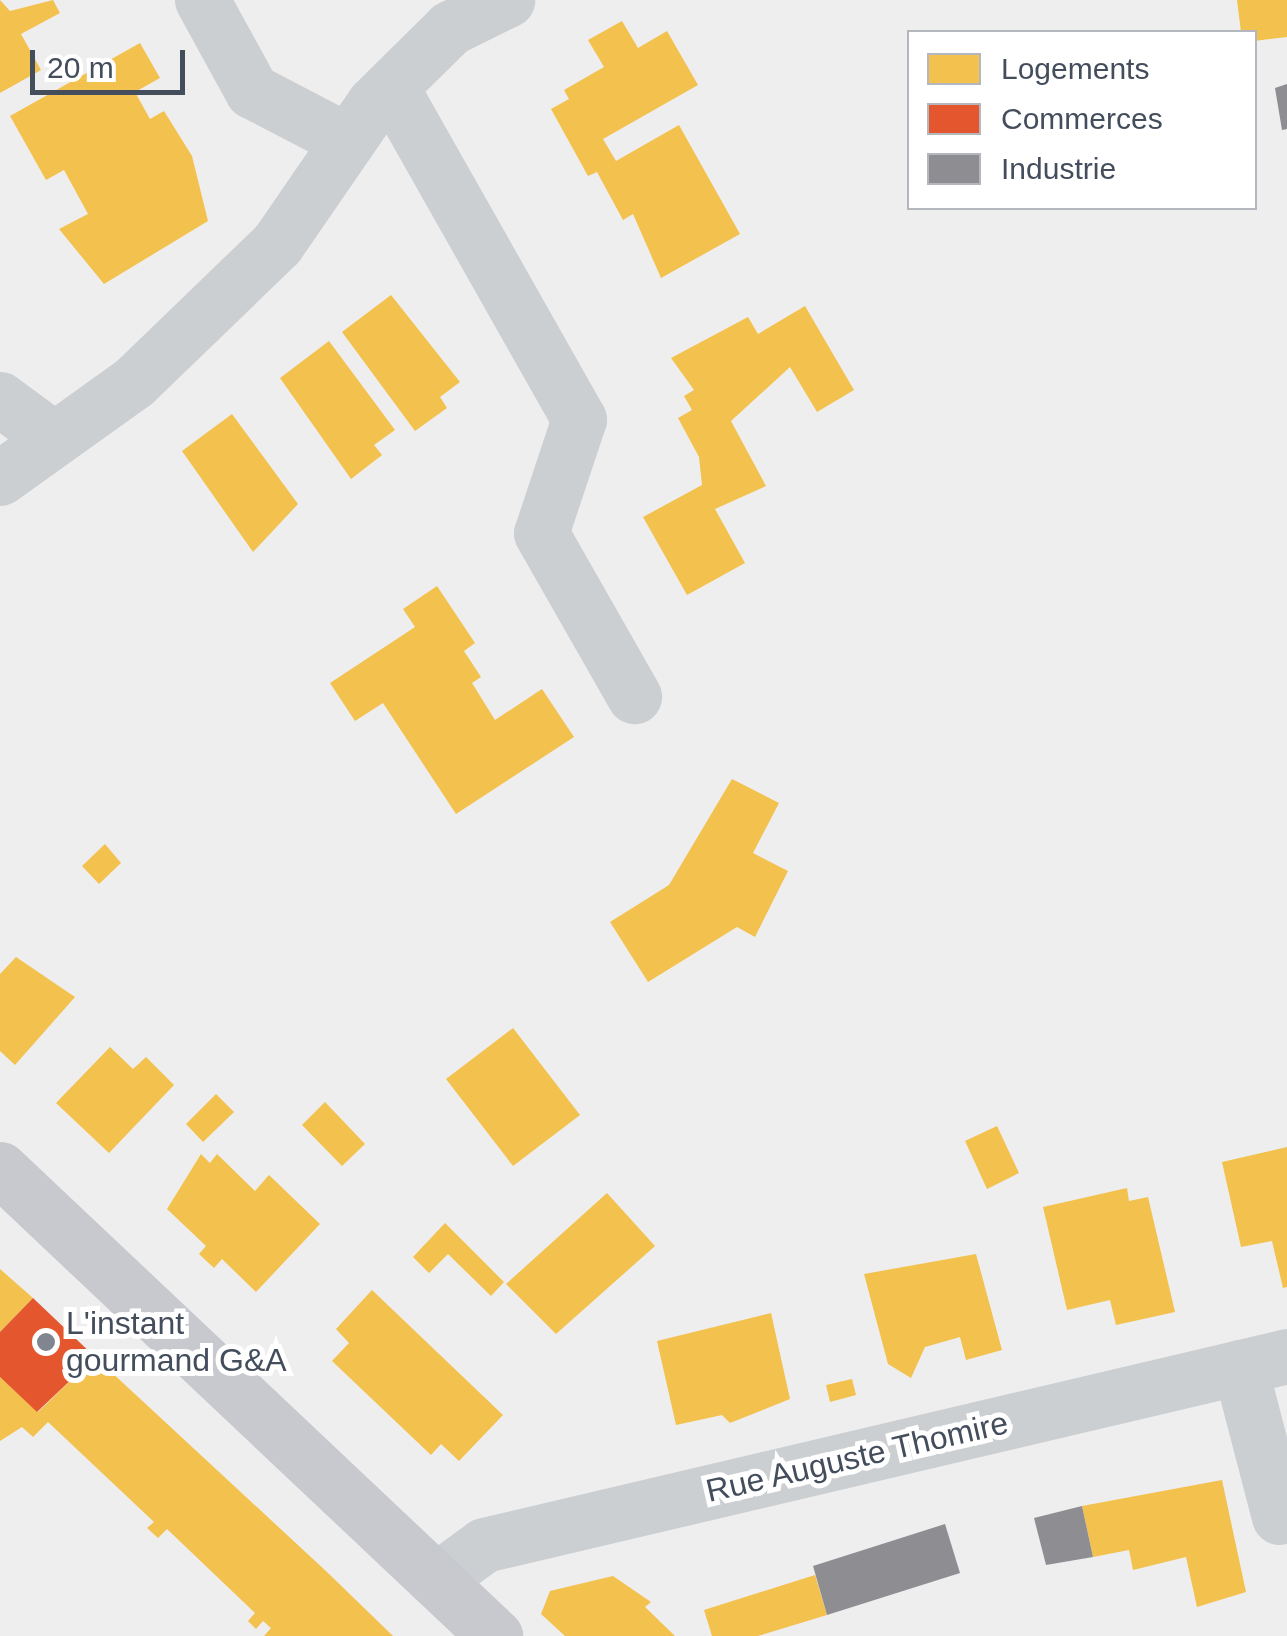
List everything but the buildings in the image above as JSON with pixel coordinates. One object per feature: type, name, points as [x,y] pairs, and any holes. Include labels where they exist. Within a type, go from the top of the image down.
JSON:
[{"type":"main road","points":[[0,1169],[495,1636]]},
{"type":"street","points":[[202,0],[252,91],[348,142]]},
{"type":"street","points":[[0,478],[134,382],[278,244],[391,87],[450,28],[508,0]]},
{"type":"street","points":[[391,87],[579,419],[541,533],[634,696]]},
{"type":"street","points":[[0,399],[54,439]]},
{"type":"street","points":[[1264,1361],[1279,1517]]},
{"type":"street","name":"Rue Auguste Thomire","points":[[436,1580],[484,1545],[1264,1361]]},
{"type":"place","name":"L'instant gourmand G&A","points":[[46,1342]]}]
